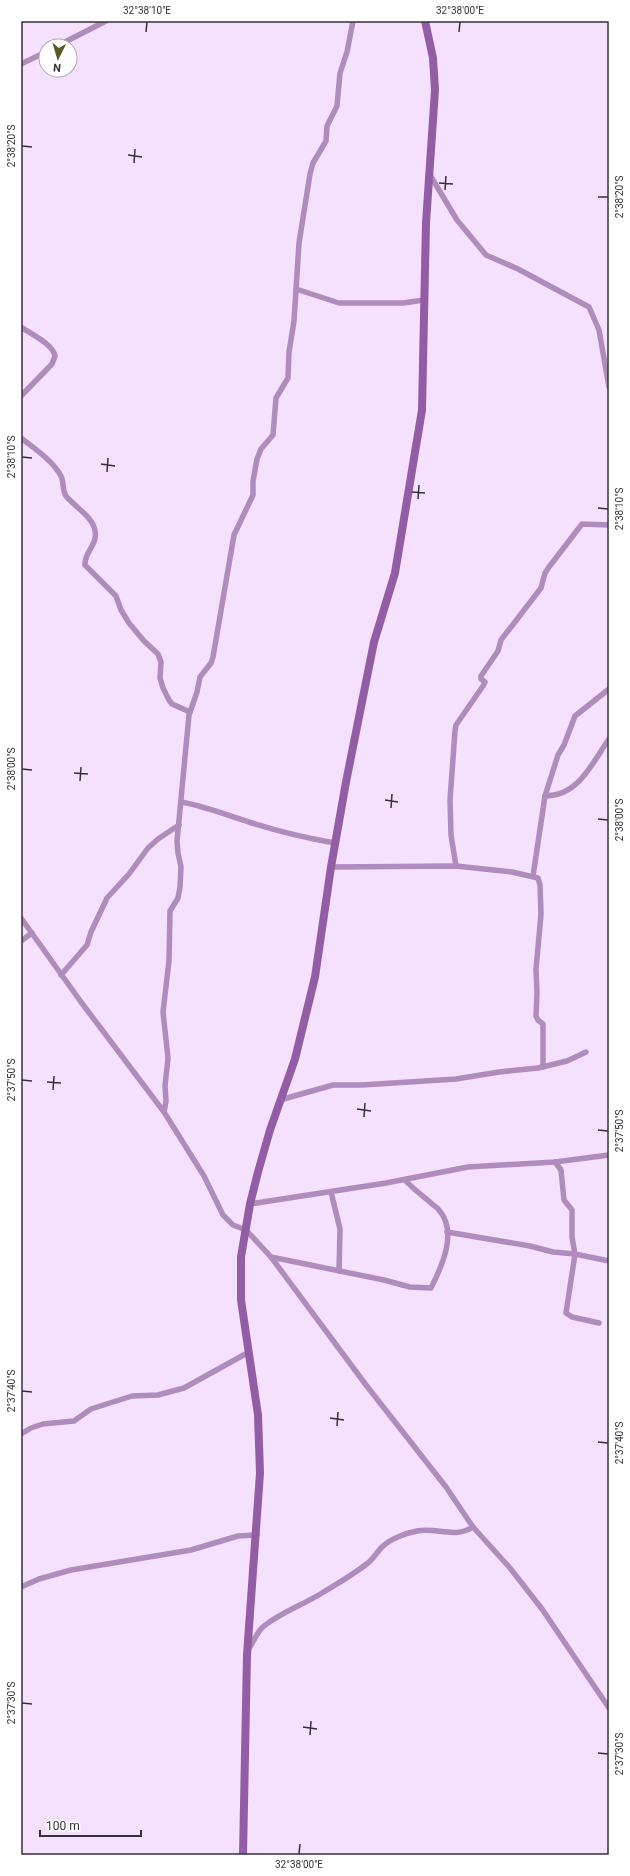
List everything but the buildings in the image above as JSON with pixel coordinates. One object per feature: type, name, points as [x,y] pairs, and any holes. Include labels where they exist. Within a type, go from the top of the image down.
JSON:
[{"type":"street","points":[[70,38],[94,24],[106,21]]},
{"type":"street","points":[[164,1112],[168,1058],[163,1012],[169,961],[168,921],[170,911],[178,898],[182,867],[178,853],[177,841],[190,712],[197,692],[200,677],[213,657],[234,535],[253,496],[253,481],[257,459],[261,449],[273,435],[276,398],[288,378],[288,352],[294,321],[299,243],[312,167],[324,145],[328,126],[337,106],[340,73],[347,52],[353,21]]},
{"type":"street","points":[[243,1855],[247,1651],[257,1534],[260,1441],[240,1286],[241,1257],[250,1204],[263,1154],[296,1053],[315,977],[335,843],[374,642],[395,573],[422,410],[426,223],[435,90],[433,58],[425,21]]},
{"type":"street","points":[[21,64],[38,56]]},
{"type":"street","points":[[429,172],[457,220],[486,255],[518,269],[589,307],[599,330],[609,387]]},
{"type":"street","points":[[296,288],[339,303],[403,303],[424,300]]},
{"type":"street","points":[[21,327],[53,350],[55,356],[52,364],[21,396]]},
{"type":"street","points":[[21,438],[54,467],[62,478],[65,494],[91,522],[96,536],[95,543],[86,557],[85,565],[116,596],[121,610],[129,623],[144,641],[158,654],[161,662],[160,678],[169,700],[172,704],[190,712]]},
{"type":"street","points":[[456,866],[451,835],[450,800],[452,757],[456,725],[483,686],[485,682],[481,679],[481,676],[498,651],[501,640],[541,588],[545,573],[556,556],[582,524],[609,525]]},
{"type":"street","points":[[532,876],[545,796],[558,756],[576,716],[609,689]]},
{"type":"street","points":[[545,796],[556,796],[563,794],[577,784],[609,739]]},
{"type":"street","points":[[181,802],[212,808],[254,824],[311,839],[335,843]]},
{"type":"street","points":[[61,975],[87,945],[91,932],[107,898],[129,874],[148,848],[158,839],[179,825]]},
{"type":"street","points":[[331,866],[456,866],[512,872],[538,878],[540,885],[541,914],[536,969],[538,993],[536,1019],[543,1024],[543,1067]]},
{"type":"street","points":[[21,918],[61,975],[164,1112],[204,1176],[223,1215],[233,1225],[246,1230],[271,1257],[366,1385],[446,1487],[474,1527],[510,1568],[542,1609],[609,1708]]},
{"type":"street","points":[[21,941],[32,933]]},
{"type":"street","points":[[280,1100],[333,1085],[362,1085],[456,1079],[543,1067],[567,1061],[586,1052]]},
{"type":"street","points":[[250,1204],[405,1180],[468,1167],[555,1162],[609,1155]]},
{"type":"street","points":[[555,1162],[561,1170],[564,1200],[572,1210],[572,1237],[575,1254],[566,1313],[572,1317],[599,1323]]},
{"type":"street","points":[[271,1257],[410,1287],[431,1288],[442,1265],[446,1248],[447,1232],[444,1218],[440,1210],[412,1188],[405,1180]]},
{"type":"street","points":[[331,1192],[340,1229],[339,1271]]},
{"type":"street","points":[[447,1232],[609,1261]]},
{"type":"street","points":[[21,1434],[31,1428],[43,1424],[74,1421],[91,1409],[132,1396],[158,1395],[179,1390],[213,1373],[249,1352]]},
{"type":"street","points":[[247,1651],[263,1627],[276,1617],[320,1594],[358,1570],[369,1562],[382,1547],[389,1542],[417,1531],[429,1530],[454,1533],[467,1531],[474,1527]]},
{"type":"street","points":[[21,1587],[39,1579],[71,1570],[191,1550],[238,1536],[257,1534]]}]
